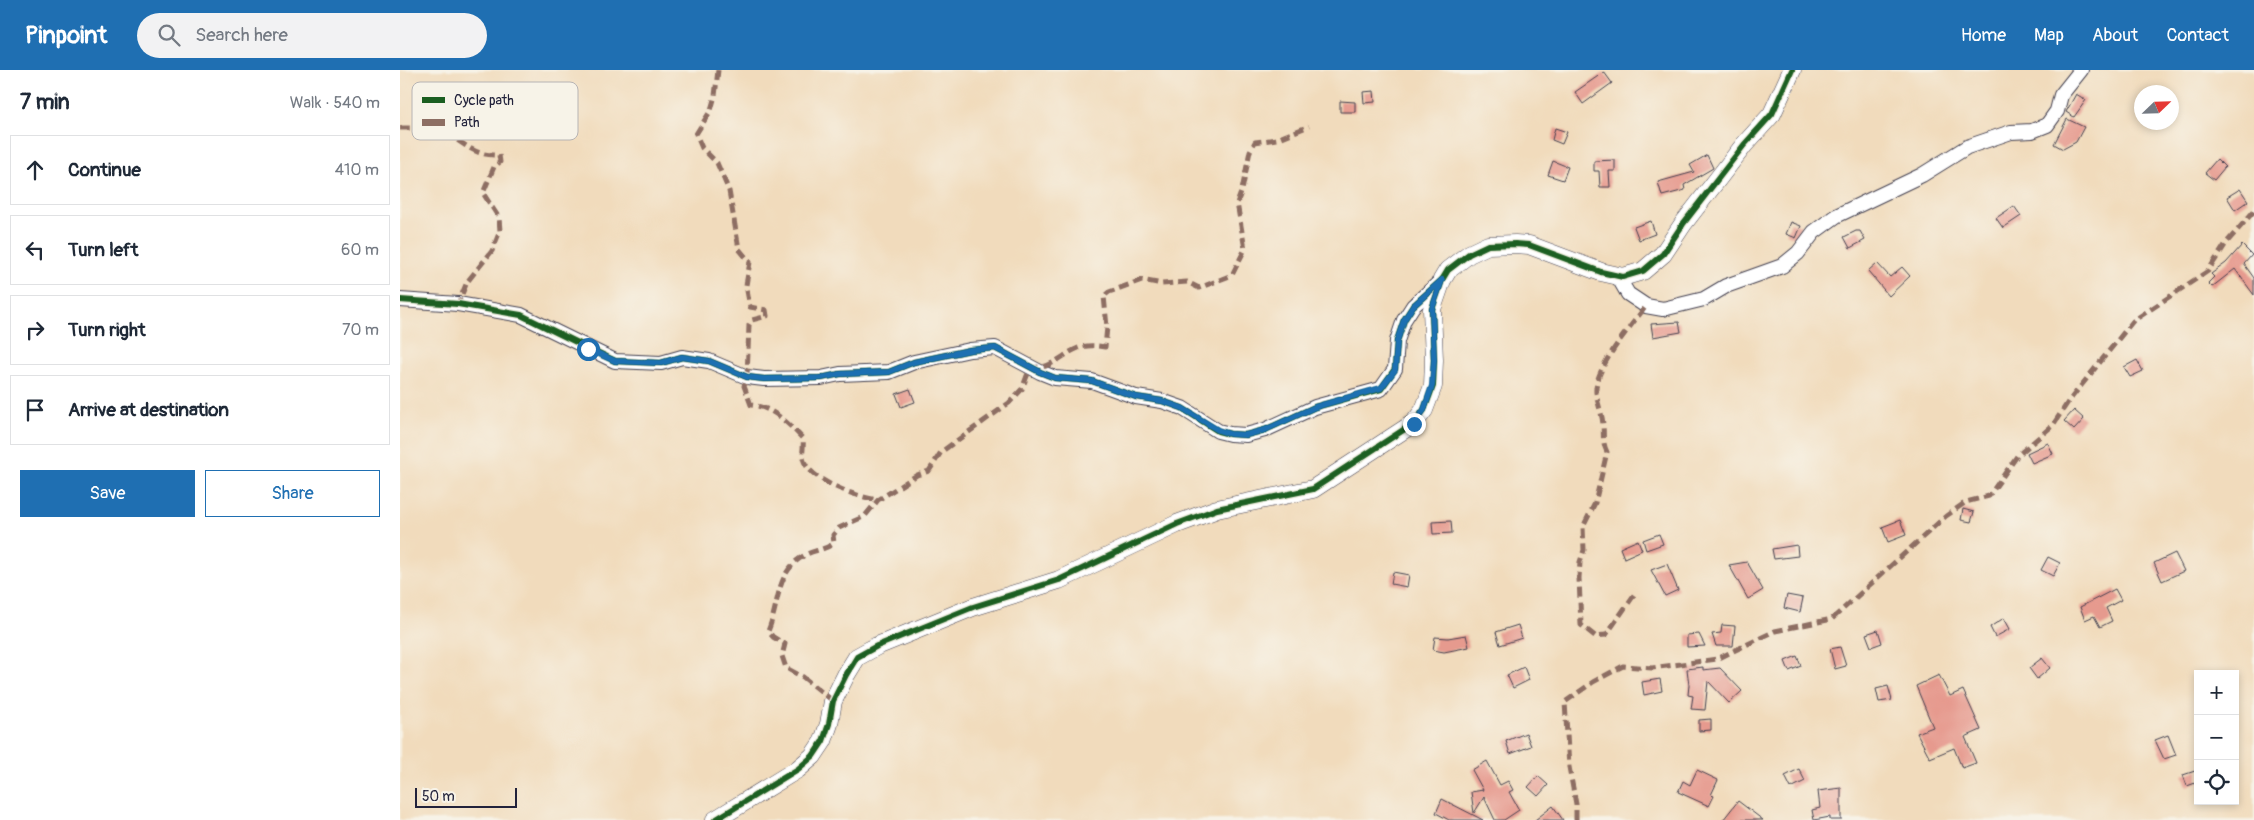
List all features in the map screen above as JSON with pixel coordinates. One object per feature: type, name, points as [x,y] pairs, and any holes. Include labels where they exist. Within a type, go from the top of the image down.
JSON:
[{"type":"street","points":[[715,820],[798,769],[813,756],[823,741],[834,701],[857,657],[877,646],[973,607],[1060,580],[1177,524],[1217,509],[1313,489],[1414,424],[1427,404],[1432,386],[1434,360],[1432,309],[1442,280],[1448,270],[1469,254],[1488,245],[1529,245],[1601,272],[1623,276],[1643,271],[1663,254],[1683,224],[1744,145],[1772,114],[1792,70]]},
{"type":"street","points":[[1617,275],[1628,294],[1646,306],[1663,309],[1704,299],[1726,286],[1782,266],[1798,253],[1814,232],[1836,216],[1922,175],[1968,147],[2011,132],[2032,131],[2047,125],[2057,111],[2061,95],[2081,70]]},
{"type":"street","points":[[400,300],[458,304],[521,314],[615,361],[661,363],[682,357],[709,361],[747,377],[764,379],[821,378],[840,374],[889,372],[914,362],[970,350],[995,348],[1055,378],[1092,381],[1136,397],[1162,401],[1182,408],[1218,430],[1230,434],[1246,435],[1265,430],[1315,407],[1381,388],[1395,370],[1397,341],[1404,320],[1413,306],[1442,280]]},
{"type":"building","points":[[1604,72],[1612,83],[1583,104],[1575,92]]},
{"type":"building","points":[[1374,91],[1375,102],[1364,103],[1363,92]]},
{"type":"building","points":[[2076,94],[2086,100],[2074,117],[2066,112]]},
{"type":"building","points":[[1340,101],[1355,102],[1355,112],[1340,112]]},
{"type":"building","points":[[2067,119],[2084,127],[2076,142],[2063,149],[2054,144]]},
{"type":"building","points":[[1555,128],[1567,132],[1562,144],[1552,140]]},
{"type":"building","points":[[1707,155],[1713,168],[1684,185],[1685,190],[1662,196],[1658,182],[1694,172],[1690,165]]},
{"type":"building","points":[[2217,159],[2225,167],[2214,180],[2205,173]]},
{"type":"building","points":[[1615,160],[1615,171],[1609,171],[1610,187],[1600,187],[1599,171],[1594,171],[1594,161]]},
{"type":"building","points":[[1553,161],[1568,167],[1563,180],[1548,175]]},
{"type":"building","points":[[2240,189],[2248,201],[2235,210],[2227,197]]},
{"type":"building","points":[[2014,206],[2021,216],[2003,228],[1996,218]]},
{"type":"building","points":[[1651,221],[1655,234],[1639,240],[1634,227]]},
{"type":"building","points":[[1791,222],[1801,226],[1796,238],[1786,234]]},
{"type":"building","points":[[1860,231],[1865,240],[1850,248],[1844,237]]},
{"type":"building","points":[[2242,245],[2252,255],[2244,264],[2254,278],[2254,295],[2235,269],[2212,287],[2208,283],[2214,277],[2211,274],[2226,263]]},
{"type":"building","points":[[1877,263],[1890,277],[1902,267],[1910,276],[1889,296],[1868,271]]},
{"type":"building","points":[[1679,322],[1681,332],[1653,337],[1651,324]]},
{"type":"building","points":[[2137,360],[2143,371],[2130,377],[2124,367]]},
{"type":"building","points":[[910,389],[915,402],[901,407],[896,394]]},
{"type":"building","points":[[2074,410],[2084,419],[2074,430],[2064,421]]},
{"type":"building","points":[[2048,443],[2053,454],[2032,463],[2027,453]]},
{"type":"building","points":[[1963,509],[1974,512],[1971,522],[1961,520]]},
{"type":"building","points":[[1900,520],[1906,535],[1888,542],[1882,527]]},
{"type":"building","points":[[1451,521],[1452,533],[1433,534],[1432,522]]},
{"type":"building","points":[[1659,534],[1663,544],[1646,550],[1643,540]]},
{"type":"building","points":[[1638,540],[1642,550],[1624,558],[1620,548]]},
{"type":"building","points":[[1797,545],[1798,556],[1774,559],[1772,549]]},
{"type":"building","points":[[2175,553],[2184,571],[2162,581],[2154,563]]},
{"type":"building","points":[[2048,557],[2060,563],[2053,576],[2041,570]]},
{"type":"building","points":[[1747,562],[1763,590],[1748,599],[1729,565]]},
{"type":"building","points":[[1667,564],[1678,590],[1665,596],[1651,570]]},
{"type":"building","points":[[1393,572],[1409,575],[1407,587],[1391,584]]},
{"type":"building","points":[[2115,589],[2121,600],[2106,608],[2112,621],[2100,627],[2094,616],[2085,620],[2080,607]]},
{"type":"building","points":[[1787,595],[1803,598],[1800,612],[1784,608]]},
{"type":"building","points":[[2004,618],[2010,629],[1995,637],[1990,627]]},
{"type":"building","points":[[1518,625],[1522,638],[1500,645],[1496,632]]},
{"type":"building","points":[[1722,625],[1735,626],[1733,646],[1716,646],[1712,634],[1721,633]]},
{"type":"building","points":[[1878,630],[1882,643],[1871,647],[1866,634]]},
{"type":"building","points":[[1699,634],[1705,646],[1687,647],[1687,635]]},
{"type":"building","points":[[1466,635],[1469,647],[1444,652],[1433,650],[1435,637],[1448,638]]},
{"type":"building","points":[[1840,647],[1846,666],[1835,669],[1830,649]]},
{"type":"building","points":[[1797,656],[1801,666],[1789,671],[1785,661]]},
{"type":"building","points":[[2042,658],[2050,668],[2037,679],[2029,668]]},
{"type":"building","points":[[1524,667],[1529,680],[1513,688],[1507,675]]},
{"type":"building","points":[[1703,667],[1703,670],[1720,668],[1742,691],[1729,703],[1708,681],[1705,710],[1691,709],[1693,696],[1688,695],[1687,669]]},
{"type":"building","points":[[1939,675],[1950,696],[1963,690],[1981,730],[1965,737],[1976,763],[1962,768],[1954,748],[1930,758],[1917,733],[1933,727],[1916,686]]},
{"type":"building","points":[[1660,679],[1662,691],[1644,695],[1642,682]]},
{"type":"building","points":[[1888,686],[1892,700],[1879,702],[1876,689]]},
{"type":"building","points":[[1711,719],[1711,730],[1699,731],[1699,720]]},
{"type":"building","points":[[1526,733],[1531,746],[1510,754],[1506,741]]},
{"type":"building","points":[[2168,735],[2176,755],[2164,759],[2155,740]]},
{"type":"building","points":[[1487,761],[1500,785],[1508,781],[1513,790],[1509,792],[1519,810],[1504,820],[1495,820],[1484,797],[1474,813],[1471,792],[1483,790],[1472,770]]},
{"type":"building","points":[[1799,769],[1805,781],[1791,788],[1785,776]]},
{"type":"building","points":[[1697,770],[1718,780],[1711,795],[1714,796],[1709,806],[1678,792],[1683,781],[1690,785]]},
{"type":"building","points":[[2194,771],[2194,783],[2187,786],[2183,775]]},
{"type":"building","points":[[1538,776],[1548,785],[1538,796],[1528,787]]},
{"type":"building","points":[[1841,788],[1841,820],[1830,820],[1830,817],[1814,820],[1812,810],[1820,808],[1818,791]]},
{"type":"building","points":[[1442,799],[1483,820],[1449,820],[1436,813]]},
{"type":"building","points":[[1738,801],[1763,820],[1723,820]]},
{"type":"building","points":[[1553,806],[1563,820],[1535,820]]},
{"type":"marked path","points":[[718,70],[715,96],[711,110],[696,134],[702,148],[717,163],[729,191],[739,249],[750,262],[746,285],[750,307],[766,310],[767,316],[752,320],[749,325],[747,377],[744,386],[751,405],[773,412],[803,439],[803,458],[814,474],[835,487],[878,500]]},
{"type":"marked path","points":[[833,701],[803,677],[786,668],[782,656],[785,644],[773,637],[768,631],[783,579],[788,570],[805,555],[834,543],[833,535],[839,528],[865,516],[878,500],[917,475],[929,471],[941,452],[1009,403],[1022,389],[1030,368],[1046,366],[1073,350],[1086,346],[1105,347],[1107,327],[1104,296],[1109,292],[1142,280],[1162,284],[1187,282],[1199,288],[1232,275],[1245,249],[1237,203],[1242,190],[1250,151],[1255,142],[1277,139],[1309,126]]},
{"type":"marked path","points":[[400,128],[412,128]]},
{"type":"marked path","points":[[456,140],[483,154],[499,155],[500,162],[494,167],[483,193],[499,218],[500,231],[492,251],[467,282],[458,304]]},
{"type":"marked path","points":[[1576,820],[1576,804],[1569,767],[1565,702],[1593,682],[1623,666],[1652,668],[1717,659],[1775,631],[1832,619],[1946,516],[1966,502],[1989,496],[2017,456],[2053,425],[2068,402],[2133,321],[2208,271],[2227,242],[2254,211]]},
{"type":"marked path","points":[[1634,595],[1606,635],[1595,636],[1581,625],[1579,578],[1580,562],[1584,550],[1583,527],[1595,503],[1607,452],[1596,392],[1597,382],[1607,359],[1646,306]]},
{"type":"cycle path","points":[[715,820],[798,769],[813,756],[823,741],[829,724],[833,701],[857,657],[877,646],[973,607],[1059,580],[1177,524],[1217,509],[1313,489],[1414,423],[1424,410],[1433,386],[1432,309],[1442,280],[1448,270],[1469,254],[1488,245],[1529,245],[1601,272],[1623,277],[1643,271],[1663,254],[1683,224],[1744,145],[1772,114],[1792,70]]},
{"type":"cycle path","points":[[400,300],[458,304],[521,315],[615,361],[661,363],[682,357],[709,361],[747,377],[764,379],[821,378],[840,374],[889,372],[914,362],[970,350],[995,348],[1055,378],[1092,381],[1136,397],[1162,401],[1182,408],[1218,431],[1246,435],[1265,430],[1315,407],[1381,389],[1395,369],[1397,341],[1404,320],[1413,306],[1442,280]]},
{"type":"route","points":[[588,349],[615,361],[661,363],[682,357],[709,361],[747,377],[764,379],[821,378],[840,374],[889,372],[914,362],[970,350],[995,348],[1030,368],[1055,378],[1092,381],[1136,397],[1162,401],[1182,408],[1218,430],[1230,434],[1246,435],[1265,430],[1315,407],[1381,388],[1395,370],[1397,341],[1404,320],[1413,306],[1442,280],[1432,309],[1434,360],[1430,398],[1414,424]]}]
